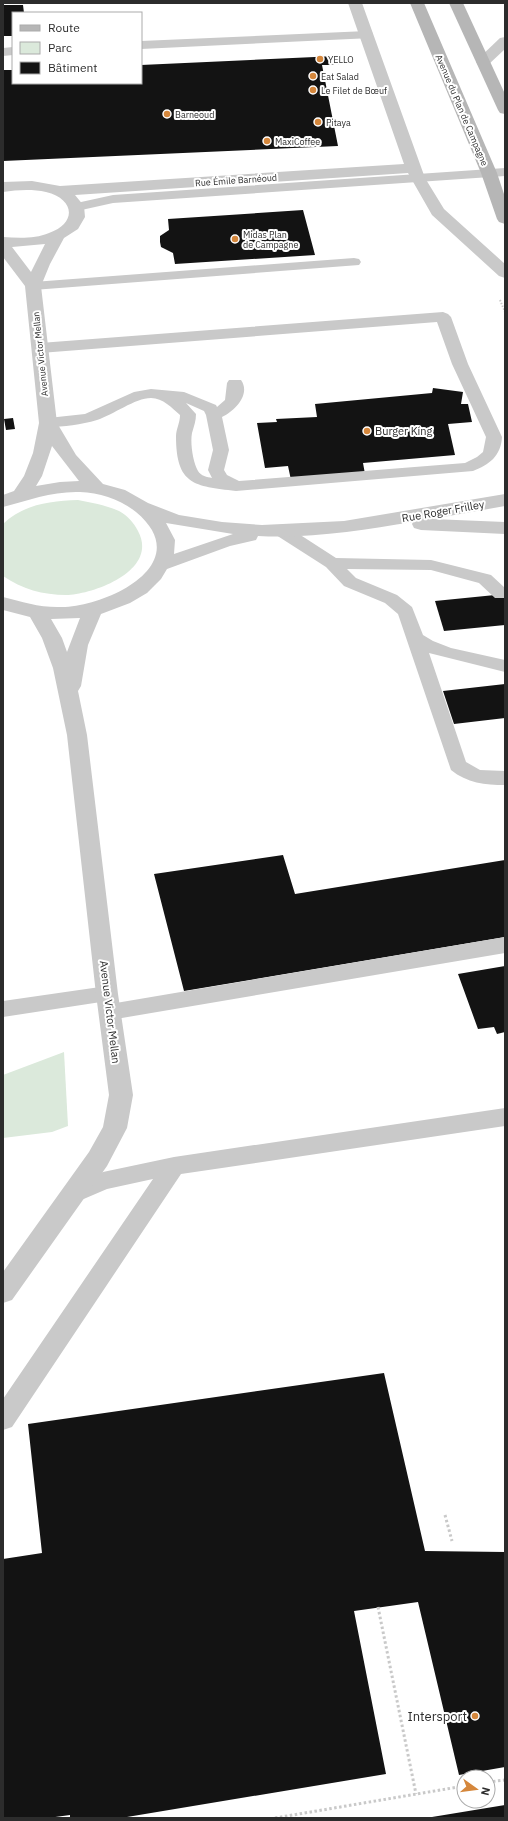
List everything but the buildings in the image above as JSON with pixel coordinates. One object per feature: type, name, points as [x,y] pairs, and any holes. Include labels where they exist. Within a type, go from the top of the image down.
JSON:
[{"type":"main road","name":"Avenue du Plan de Campagne","points":[[417,3],[489,173],[505,219]]},
{"type":"main road","points":[[456,3],[505,110]]},
{"type":"street","points":[[355,3],[415,173],[438,212],[505,274]]},
{"type":"street","points":[[483,62],[505,41]]},
{"type":"street","name":"Rue Émile Barnéoud","points":[[59,191],[415,173]]},
{"type":"street","points":[[3,242],[28,243],[43,241],[58,235],[71,227],[77,217],[77,207],[71,198],[59,191],[44,186],[26,185],[5,187]]},
{"type":"street","name":"Avenue Victor Mellan","points":[[21,494],[33,476],[42,453],[48,423],[33,286],[42,264],[58,235]]},
{"type":"street","points":[[3,246],[33,286]]},
{"type":"street","name":"Avenue Victor Mellan","points":[[48,423],[64,452],[80,473],[98,489]]},
{"type":"street","name":"Avenue Victor Mellan","points":[[3,501],[21,494],[46,488],[72,486],[98,489],[123,496],[143,507],[159,525],[166,545],[161,565],[146,584],[123,599],[93,609],[65,613],[37,612],[5,604]]},
{"type":"street","name":"Rue Roger Frilley","points":[[161,565],[224,542],[274,531],[382,521],[505,500]]},
{"type":"street","name":"Rue Roger Frilley","points":[[143,507],[182,521],[223,528],[274,531]]},
{"type":"street","name":"Rue Roger Frilley","points":[[382,521],[505,528]]},
{"type":"street","name":"Avenue Victor Mellan","points":[[71,699],[76,652],[93,609]]},
{"type":"street","name":"Avenue Victor Mellan","points":[[3,1292],[98,1159],[115,1128],[121,1095],[108,1003],[83,782],[71,699],[58,652],[37,612]]},
{"type":"lane","points":[[142,45],[367,35]]},
{"type":"lane","points":[[77,207],[113,198],[415,173],[505,172]]},
{"type":"lane","points":[[33,286],[354,262]]},
{"type":"lane","points":[[40,348],[443,317],[460,364],[494,438],[494,446],[479,463],[467,468],[236,486],[209,483],[197,479],[190,472],[185,454],[184,434],[188,422],[188,414],[179,405],[164,395]]},
{"type":"lane","points":[[214,415],[228,408],[235,398],[235,383]]},
{"type":"lane","points":[[48,423],[90,417],[105,412],[132,396],[147,394],[164,395],[184,397],[199,402],[210,408],[214,415],[221,450],[216,470],[220,478],[236,486]]},
{"type":"lane","points":[[274,531],[332,563],[350,582],[391,599],[406,611],[417,639],[458,765],[467,773],[481,778],[505,778]]},
{"type":"lane","points":[[332,563],[431,565],[485,579],[501,594]]},
{"type":"lane","points":[[417,639],[438,650],[505,666]]},
{"type":"lane","points":[[3,1009],[108,1003],[505,945]]},
{"type":"lane","points":[[72,1195],[103,1181],[174,1166],[505,1118]]},
{"type":"lane","points":[[3,1419],[174,1166]]},
{"type":"path","points":[[445,1515],[452,1541]]},
{"type":"path","points":[[378,1608],[416,1794]]},
{"type":"path","points":[[275,1818],[456,1787]]},
{"type":"green space","points":[[78,500],[99,504],[119,511],[132,522],[138,531],[142,545],[140,557],[132,568],[121,577],[107,585],[78,594],[66,595],[49,594],[25,588],[3,576],[3,524],[20,512],[38,505],[57,501]]},
{"type":"green space","points":[[64,1052],[68,1126],[52,1132],[3,1138],[3,1075]]},
{"type":"place","name":"YELLO","points":[[320,59]]},
{"type":"place","name":"Eat Salad","points":[[313,76]]},
{"type":"place","name":"Le Filet de Bœuf","points":[[313,90]]},
{"type":"place","name":"Barneoud","points":[[167,114]]},
{"type":"place","name":"Pitaya","points":[[318,122]]},
{"type":"place","name":"MaxiCoffee","points":[[267,141]]},
{"type":"place","name":"Midas Plan de Campagne","points":[[235,239]]},
{"type":"place","name":"Burger King","points":[[367,431]]},
{"type":"place","name":"Intersport","points":[[475,1716]]}]
